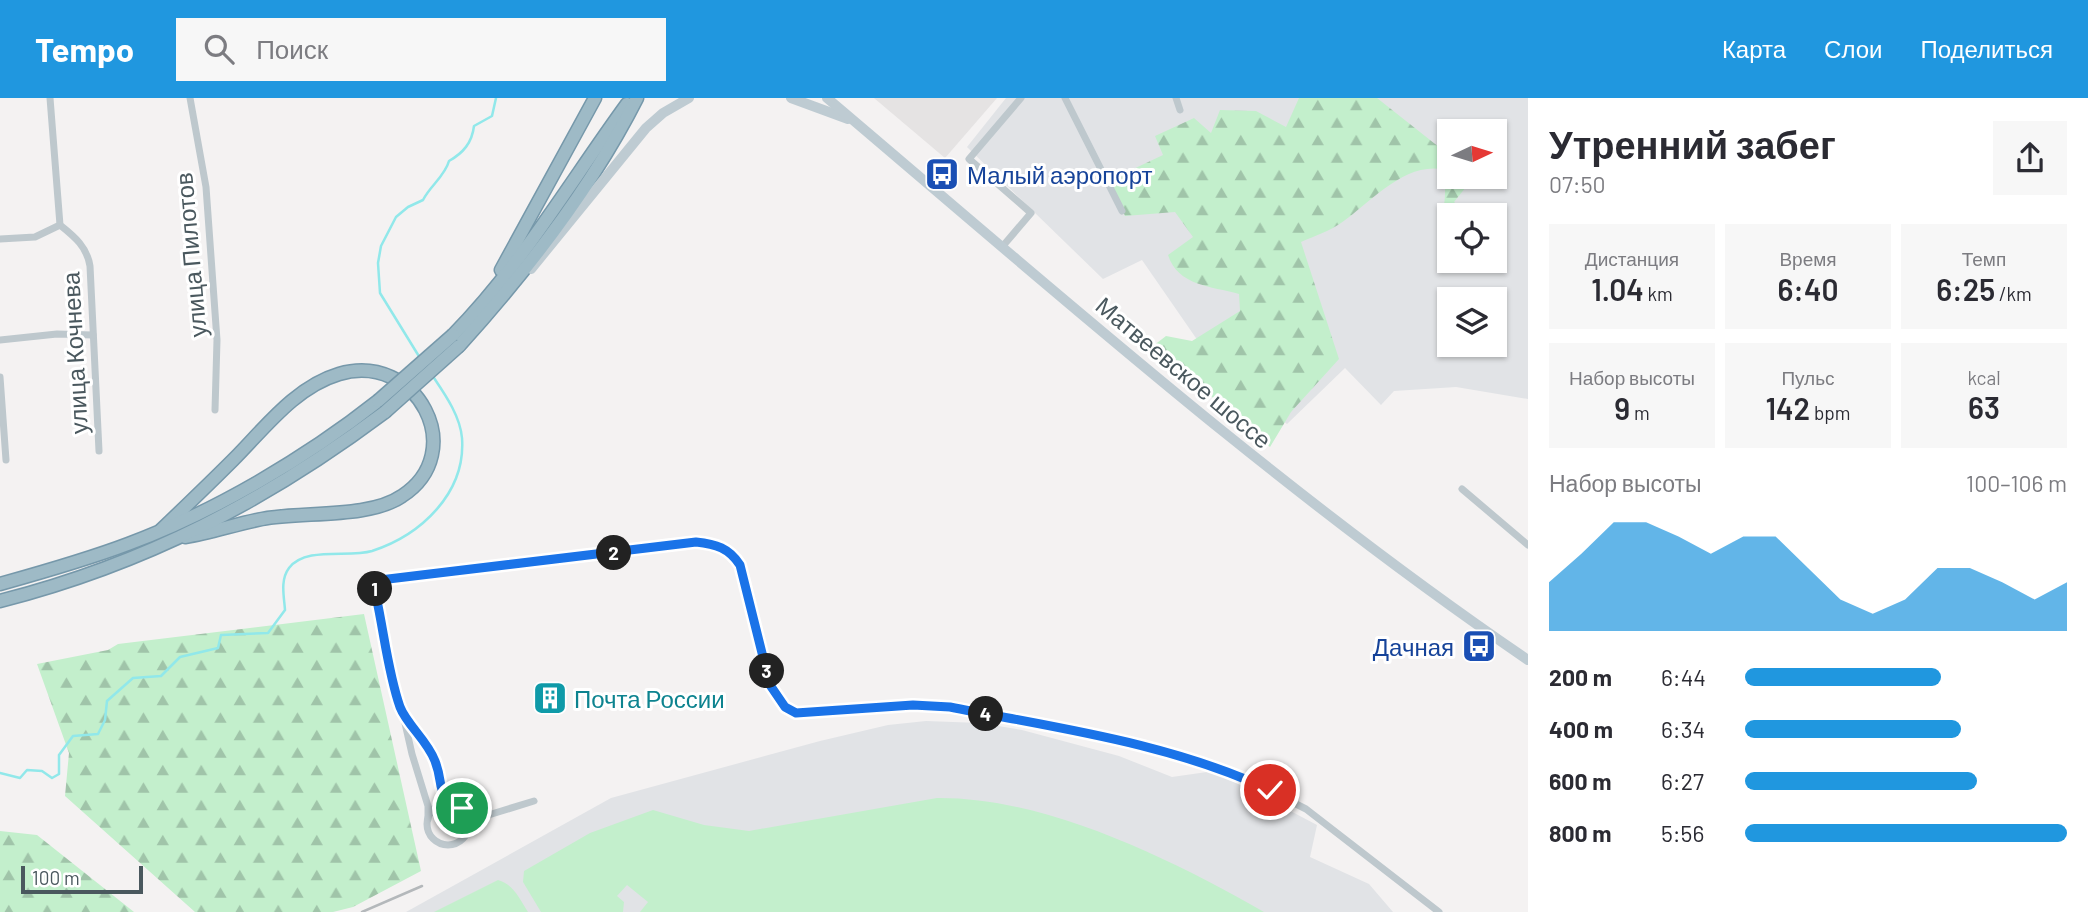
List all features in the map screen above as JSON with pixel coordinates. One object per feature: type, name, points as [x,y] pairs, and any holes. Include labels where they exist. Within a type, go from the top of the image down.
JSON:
[{"type":"highway","points":[[483,312],[595,98]]},
{"type":"highway","points":[[483,312],[631,98]]},
{"type":"highway","points":[[0,601],[120,563],[185,537],[261,497],[321,460],[456,341],[483,312],[559,221],[620,131],[637,98]]},
{"type":"highway","points":[[161,530],[276,417],[318,383],[339,374],[377,371],[403,381],[423,403],[433,432],[432,450],[426,469],[416,486],[402,497],[370,508],[260,519],[221,531],[185,537]]},
{"type":"highway","points":[[0,584],[104,553],[161,530],[290,461],[382,406]]},
{"type":"main road","points":[[483,312],[539,261],[646,128],[663,113],[690,98]]},
{"type":"main road","points":[[792,98],[855,122]]},
{"type":"main road","name":"Матвеевское шоссе","points":[[827,98],[1296,492],[1432,594],[1528,660]]},
{"type":"street","points":[[0,239],[35,237],[60,225],[50,98]]},
{"type":"street","name":"улица Пилотов","points":[[190,98],[206,187],[217,340],[215,410]]},
{"type":"street","points":[[1002,247],[1031,213],[969,159],[1021,98]]},
{"type":"street","points":[[1065,98],[1122,211]]},
{"type":"street","points":[[1176,98],[1180,110]]},
{"type":"street","name":"улица Кочнева","points":[[60,225],[79,240],[88,255],[99,451]]},
{"type":"street","points":[[0,340],[57,334],[93,335]]},
{"type":"street","points":[[0,377],[6,460]]},
{"type":"street","points":[[1462,489],[1528,545]]},
{"type":"street","points":[[401,709],[423,737],[435,762],[441,792],[449,803],[462,808],[469,821],[463,839],[444,844],[429,832],[428,806],[401,709],[376,596],[375,587],[380,580],[668,545],[711,544],[733,554],[740,565],[770,685],[785,707],[796,713],[913,705],[950,707],[1203,761],[1306,809],[1439,912]]},
{"type":"street","points":[[469,821],[534,801]]},
{"type":"street","points":[[428,818],[436,807],[449,803]]},
{"type":"shaded area","points":[[874,98],[997,98],[945,158]]},
{"type":"shaded area","name":"Малый аэропорт","points":[[1006,98],[1528,98],[1528,399],[1456,387],[1394,391],[1381,405],[1345,368],[1287,424],[1216,367],[1142,260],[1103,279],[967,147]]},
{"type":"shaded area","points":[[926,721],[980,723],[1022,730],[1119,756],[1172,777],[1214,771],[1317,825],[1310,857],[1369,884],[1393,912],[406,912],[611,798],[820,741],[888,725]]},
{"type":"green space","points":[[1299,98],[1377,98],[1437,146],[1437,169],[1414,172],[1401,178],[1337,226],[1301,242],[1339,359],[1291,412],[1270,447],[1153,346],[1166,336],[1192,341],[1240,311],[1239,294],[1197,283],[1179,273],[1168,255],[1193,237],[1175,212],[1125,216],[1110,180],[1163,155],[1155,136],[1194,118],[1211,133],[1220,110],[1256,111],[1286,127]]},
{"type":"green space","points":[[1445,189],[1464,189],[1455,203],[1444,203]]},
{"type":"green space","points":[[364,614],[421,871],[353,907],[333,912],[195,912],[65,796],[69,753],[37,664],[108,650],[118,644]]},
{"type":"green space","points":[[937,798],[979,800],[1064,820],[1148,852],[1264,912],[640,912],[648,902],[627,885],[617,896],[624,902],[623,912],[541,912],[523,882],[524,871],[590,833],[653,810],[704,825],[749,831]]},
{"type":"green space","points":[[0,831],[37,835],[134,912],[0,912]]},
{"type":"green space","points":[[498,880],[512,889],[528,912],[434,912]]},
{"type":"waterway","points":[[420,358],[380,293],[378,263],[381,246],[396,217],[423,200],[449,161],[466,147],[474,126],[492,116],[496,98]]},
{"type":"waterway","points":[[0,773],[20,778],[27,770],[42,771],[52,778],[59,774],[59,755],[73,736],[98,734],[105,720],[107,701],[133,678],[161,676],[180,657],[218,648],[221,635],[268,633],[285,610],[284,578],[296,561],[316,555],[372,551],[390,544],[423,523],[448,494],[457,477],[461,458],[461,429],[451,405],[432,375]]},
{"type":"railway","points":[[362,912],[422,886]]},
{"type":"place","name":"Малый аэропорт","points":[[942,174]]},
{"type":"place","name":"Дачная","points":[[1479,646]]},
{"type":"place","name":"Почта России","points":[[550,698]]},
{"type":"route","points":[[462,808],[449,803],[441,792],[435,762],[423,737],[401,709],[376,596],[375,587],[380,580],[696,542],[722,547],[733,554],[740,565],[770,685],[776,698],[796,713],[913,705],[950,707],[1177,754],[1230,771],[1270,790]]}]
